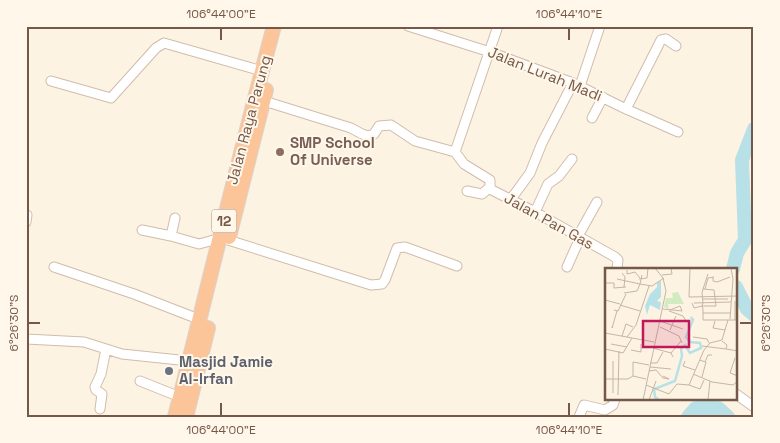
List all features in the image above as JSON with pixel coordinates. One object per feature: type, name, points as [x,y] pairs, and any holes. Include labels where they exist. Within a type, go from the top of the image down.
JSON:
[{"type":"highway","name":"Jalan Raya Parung","points":[[186,417],[224,239],[230,192],[274,26]]},
{"type":"highway","name":"Jalan Raya Parung","points":[[175,417],[189,361],[264,101],[281,26]]},
{"type":"street","name":"Jalan Lurah Madi","points":[[408,26],[432,30],[490,52],[512,66],[577,84],[626,109],[678,132]]},
{"type":"street","points":[[455,152],[498,26]]},
{"type":"street","points":[[511,199],[530,174],[542,143],[577,84],[599,27]]},
{"type":"street","points":[[626,109],[661,40],[666,39],[676,46]]},
{"type":"street","points":[[51,81],[111,98],[156,48],[164,43],[262,71]]},
{"type":"street","points":[[592,118],[604,97]]},
{"type":"street","name":"Jalan Pan Gas","points":[[264,101],[351,128],[368,136],[374,134],[379,126],[391,125],[415,141],[455,152],[464,164],[490,180],[489,188],[617,258],[616,268]]},
{"type":"street","points":[[535,212],[548,184],[559,176],[572,159]]},
{"type":"street","points":[[468,191],[482,194],[489,188]]},
{"type":"street","points":[[567,267],[579,237],[597,202]]},
{"type":"street","points":[[26,222],[27,215]]},
{"type":"street","points":[[170,236],[175,218]]},
{"type":"street","points":[[142,230],[199,244],[224,239],[371,286],[382,284],[385,280],[400,247],[405,247],[457,266]]},
{"type":"street","points":[[54,267],[134,294],[201,320]]},
{"type":"street","points":[[26,339],[77,341],[94,344],[106,350],[122,354],[189,361]]},
{"type":"street","points":[[100,409],[102,394],[95,387],[101,374],[106,350]]},
{"type":"street","points":[[140,380],[180,397]]},
{"type":"street","points":[[738,395],[754,407]]},
{"type":"street","points":[[579,417],[584,405],[606,410],[613,405],[615,400]]},
{"type":"waterway","points":[[733,268],[737,253],[745,240],[742,160],[754,129]]},
{"type":"waterway","points":[[738,291],[747,309],[754,315]]},
{"type":"waterway","points":[[688,417],[696,408],[718,408],[728,417]]},
{"type":"place","name":"SMP School Of Universe","points":[[280,152]]},
{"type":"place","name":"Masjid Jamie Al-Irfan","points":[[169,371]]}]
